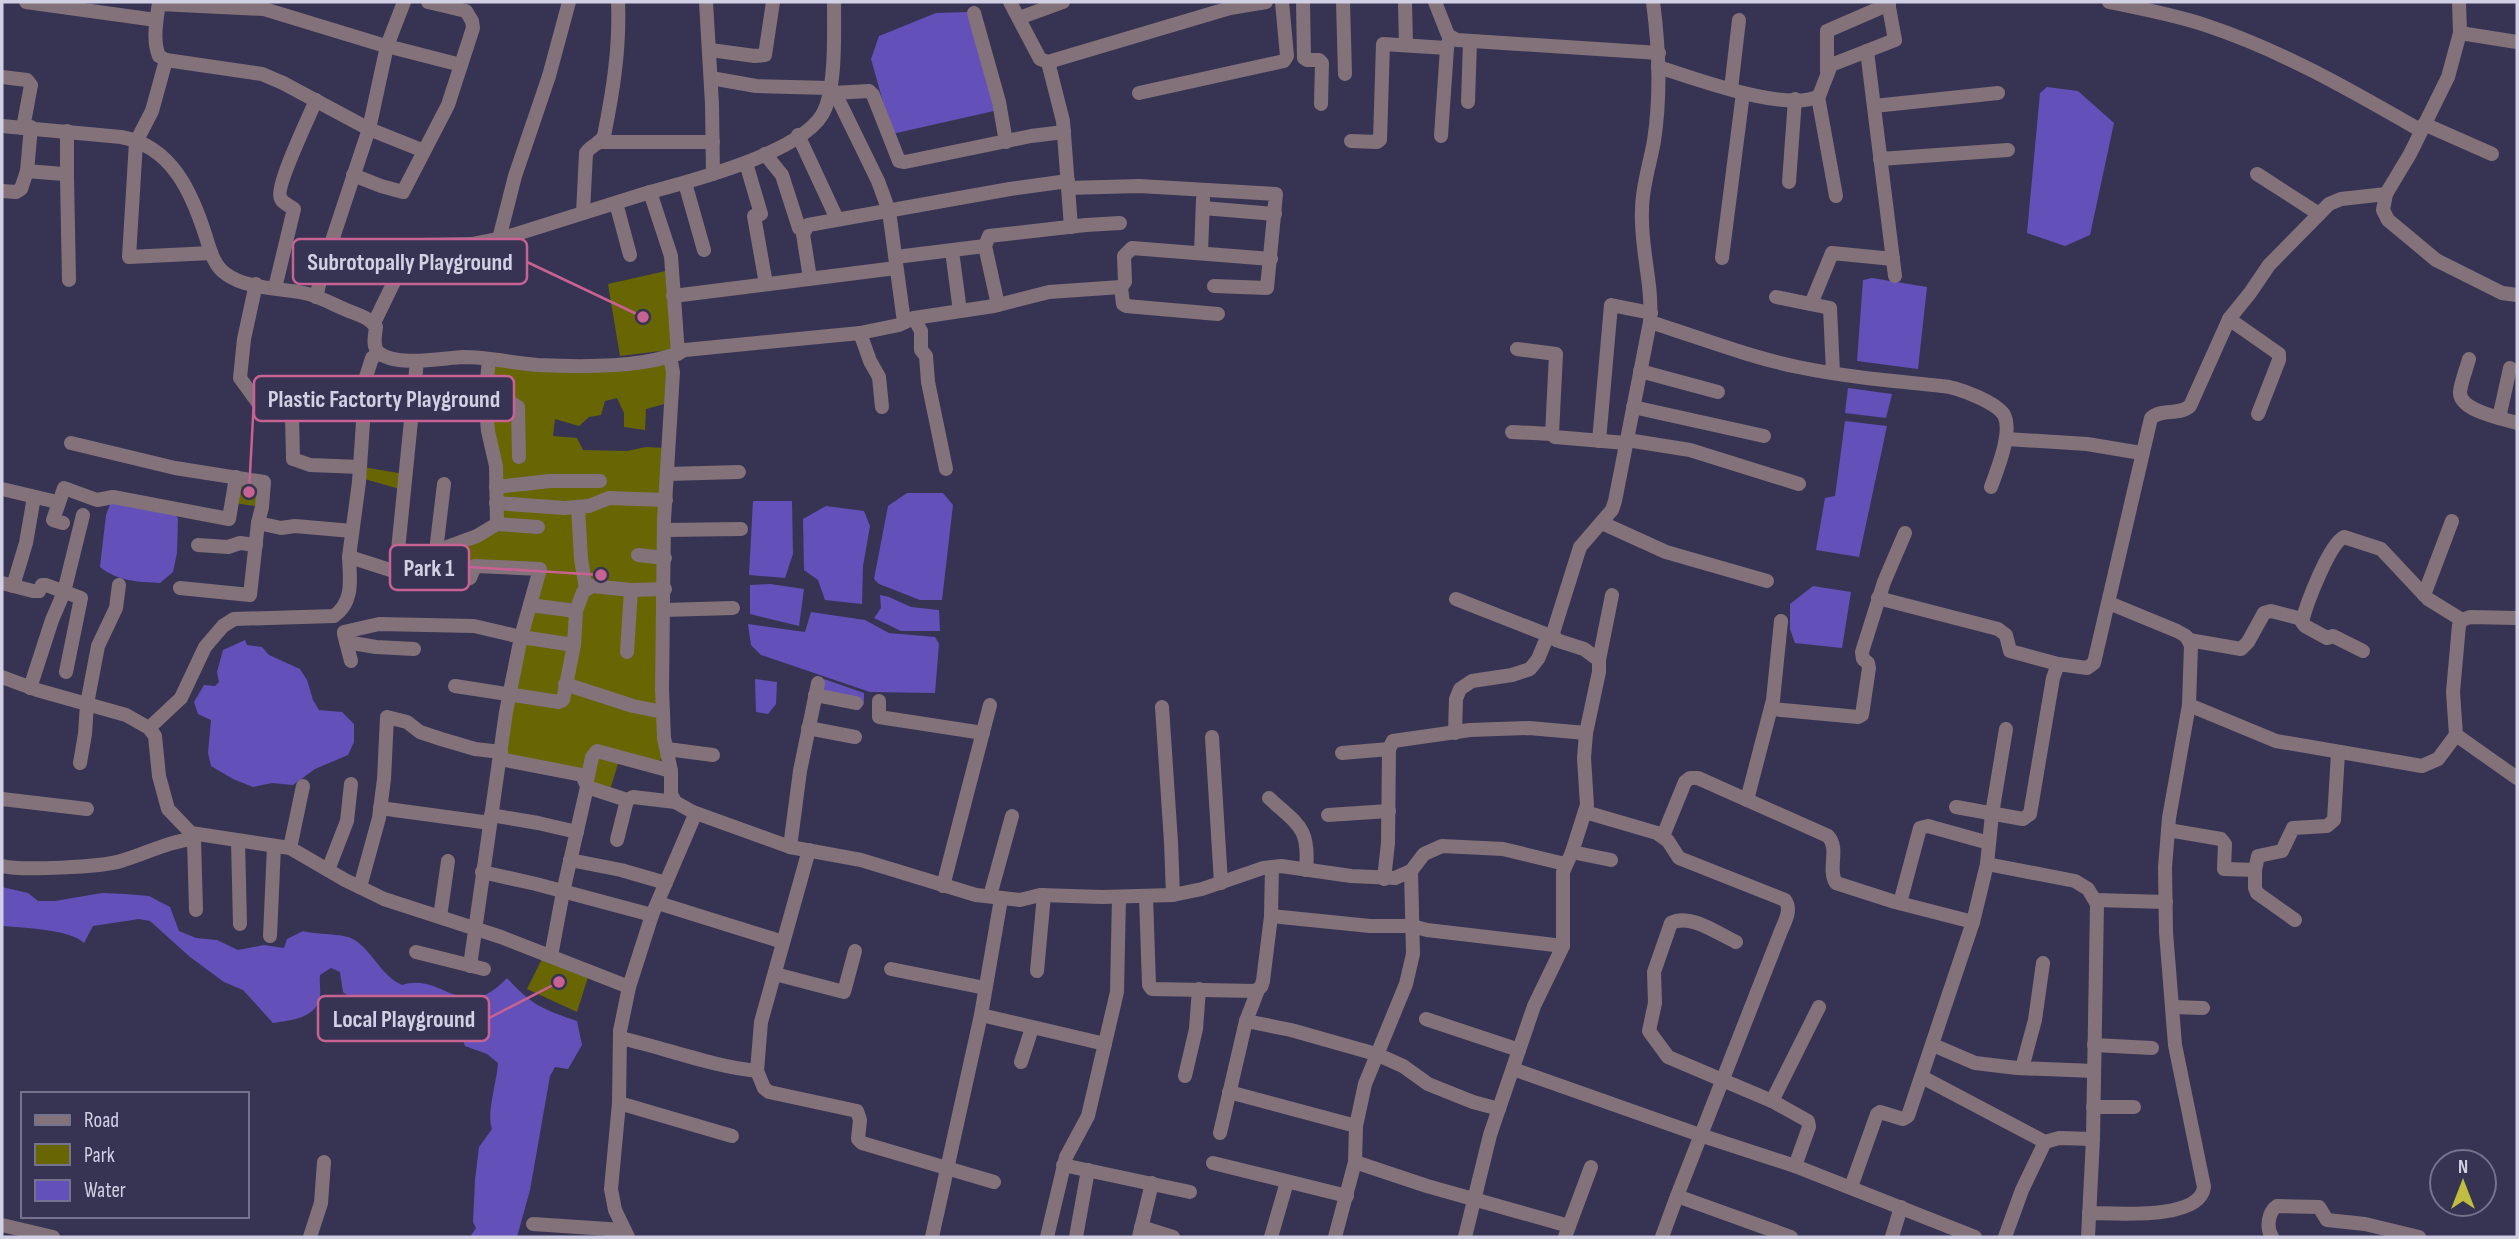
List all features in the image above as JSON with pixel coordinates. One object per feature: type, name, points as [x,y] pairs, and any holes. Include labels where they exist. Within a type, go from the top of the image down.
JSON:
[{"type":"street","points":[[26,2],[156,20]]},
{"type":"street","points":[[316,297],[369,129],[387,46],[404,2]]},
{"type":"street","points":[[353,175],[403,192],[447,105],[473,28],[472,21],[466,11],[428,2]]},
{"type":"street","points":[[499,239],[512,187],[549,76],[569,2]]},
{"type":"street","points":[[601,142],[614,85],[619,42],[618,2]]},
{"type":"street","points":[[706,2],[713,174]]},
{"type":"street","points":[[710,50],[755,57],[765,55],[773,2]]},
{"type":"street","points":[[834,2],[831,91],[822,115],[808,130],[746,163],[685,183],[499,239],[464,244],[428,244],[411,250],[374,323],[375,346],[379,352],[392,358],[417,361],[464,357],[540,365],[609,365],[674,356],[685,350],[860,333],[899,325],[909,320],[998,305],[1049,292],[1121,287]]},
{"type":"street","points":[[1010,2],[1040,60],[1048,62],[1229,5],[1266,2]]},
{"type":"street","points":[[1019,18],[1063,2]]},
{"type":"street","points":[[1139,93],[1284,61],[1287,56],[1282,2]]},
{"type":"street","points":[[1303,2],[1304,58],[1319,60],[1321,63],[1321,104]]},
{"type":"street","points":[[1343,2],[1345,74]]},
{"type":"street","points":[[1405,2],[1406,45]]},
{"type":"street","points":[[1435,2],[1448,43],[1441,136]]},
{"type":"street","points":[[1455,733],[1456,699],[1460,689],[1472,681],[1513,675],[1530,669],[1538,659],[1550,636],[1575,558],[1586,537],[1602,523],[1615,501],[1650,318],[1642,211],[1654,139],[1658,60],[1653,2]]},
{"type":"street","points":[[2109,2],[2167,8],[2300,64],[2422,127],[2491,154]]},
{"type":"street","points":[[2459,2],[2460,33],[2445,84],[2386,194],[2383,204],[2385,216],[2418,246],[2458,272],[2502,293],[2517,296]]},
{"type":"street","points":[[424,151],[369,129],[262,74],[166,60],[156,49],[159,3],[264,9],[461,65]]},
{"type":"street","points":[[1827,71],[1836,62],[1895,40],[1888,3],[1827,31],[1827,71],[1818,97],[1836,196]]},
{"type":"street","points":[[974,13],[999,102],[1006,142]]},
{"type":"street","points":[[1722,258],[1737,91],[1739,20]]},
{"type":"street","points":[[2460,33],[2517,42]]},
{"type":"street","points":[[1351,141],[1380,140],[1382,46],[1385,43],[1406,45],[1470,41],[1658,60],[1737,91],[1795,99],[1818,97]]},
{"type":"street","points":[[1468,102],[1470,41]]},
{"type":"street","points":[[1867,51],[1895,276]]},
{"type":"street","points":[[166,60],[152,111],[136,142],[129,257],[211,253]]},
{"type":"street","points":[[1048,62],[1059,101],[1071,227]]},
{"type":"street","points":[[2,77],[27,80],[31,85],[27,171],[21,189],[3,195]]},
{"type":"street","points":[[711,78],[756,86],[831,91],[869,90],[899,161],[905,162],[1063,132]]},
{"type":"street","points":[[831,91],[843,108],[878,181],[889,211],[896,262],[909,320],[921,331],[921,350],[927,357],[929,386],[946,469]]},
{"type":"street","points":[[1874,106],[1998,93]]},
{"type":"street","points":[[1789,182],[1795,99]]},
{"type":"street","points":[[275,288],[294,209],[282,201],[279,193],[288,162],[316,100]]},
{"type":"street","points":[[2,126],[131,139],[152,148],[170,163],[185,182],[196,204],[211,253],[223,273],[256,284],[306,293],[374,323]]},
{"type":"street","points":[[67,131],[69,280]]},
{"type":"street","points":[[799,135],[837,219]]},
{"type":"street","points":[[583,213],[586,153],[592,146],[601,142],[713,142]]},
{"type":"street","points":[[1880,159],[2008,150]]},
{"type":"street","points":[[765,154],[782,175],[799,228]]},
{"type":"street","points":[[746,163],[757,215],[766,284]]},
{"type":"street","points":[[27,171],[58,173],[67,178]]},
{"type":"street","points":[[2257,174],[2319,214]]},
{"type":"street","points":[[685,183],[704,250]]},
{"type":"street","points":[[810,278],[804,229],[837,219],[1010,189],[1068,185],[1273,193],[1277,197],[1267,288],[1214,286]]},
{"type":"street","points":[[1201,253],[1203,190]]},
{"type":"street","points":[[650,192],[671,256],[673,296],[674,356],[664,530],[663,712],[664,738],[671,771],[671,794],[675,802]]},
{"type":"street","points":[[1878,598],[1998,629],[2006,635],[2010,651],[2058,664],[2090,667],[2094,663],[2109,603],[2141,453],[2153,415],[2183,411],[2190,406],[2229,319],[2269,265],[2319,214],[2335,201],[2386,194]]},
{"type":"street","points":[[616,203],[630,255]]},
{"type":"street","points":[[1203,208],[1275,214]]},
{"type":"street","points":[[998,305],[985,246],[989,236],[1121,223]]},
{"type":"street","points":[[673,296],[810,278],[985,246]]},
{"type":"street","points":[[1218,314],[1126,306],[1123,304],[1121,287],[1125,282],[1125,256],[1132,248],[1271,259]]},
{"type":"street","points":[[952,251],[960,311]]},
{"type":"street","points":[[1811,304],[1832,253],[1893,259]]},
{"type":"street","points":[[256,284],[244,339],[240,378],[261,407],[292,414]]},
{"type":"street","points":[[1776,297],[1830,308],[1833,373]]},
{"type":"street","points":[[1599,441],[1611,305],[1788,365],[1959,389],[1999,410],[2006,422],[2006,439],[1991,488]]},
{"type":"street","points":[[2229,319],[2279,354],[2258,414]]},
{"type":"street","points":[[860,333],[868,358],[879,377],[882,407]]},
{"type":"street","points":[[1517,349],[1556,354],[1552,435]]},
{"type":"street","points":[[149,729],[181,698],[205,647],[223,626],[234,619],[334,616],[343,610],[350,593],[349,557],[369,366],[372,358],[379,352]]},
{"type":"street","points":[[2469,359],[2460,397],[2475,411],[2517,423]]},
{"type":"street","points":[[489,360],[486,401],[488,431],[495,466],[497,524]]},
{"type":"street","points":[[397,570],[417,361]]},
{"type":"street","points":[[2499,418],[2510,368]]},
{"type":"street","points":[[1640,371],[1718,393]]},
{"type":"street","points":[[360,467],[310,465],[293,459],[292,414],[296,401],[365,409]]},
{"type":"street","points":[[486,401],[518,407],[519,457]]},
{"type":"street","points":[[1633,407],[1764,436]]},
{"type":"street","points":[[1512,432],[1696,451],[1799,484]]},
{"type":"street","points":[[2006,439],[2087,444],[2141,453]]},
{"type":"street","points":[[71,443],[175,468],[264,482],[250,595],[180,588]]},
{"type":"street","points":[[667,474],[739,472]]},
{"type":"street","points":[[63,523],[53,520],[64,488],[97,500],[113,497],[229,519],[236,477]]},
{"type":"street","points":[[496,487],[550,481],[600,481]]},
{"type":"street","points":[[429,580],[436,551],[444,484]]},
{"type":"street","points":[[2,489],[57,502]]},
{"type":"street","points":[[34,496],[26,543],[7,585],[39,591],[42,585],[46,584],[81,598],[66,672]]},
{"type":"street","points":[[496,503],[549,508],[589,506],[609,498],[666,500]]},
{"type":"street","points":[[578,507],[580,559],[586,589]]},
{"type":"street","points":[[30,688],[64,592],[83,515]]},
{"type":"street","points":[[2424,595],[2452,521]]},
{"type":"street","points":[[258,523],[281,528],[295,526],[352,531]]},
{"type":"street","points":[[1602,523],[1673,554],[1767,581]]},
{"type":"street","points":[[436,551],[477,536],[497,524],[538,527]]},
{"type":"street","points":[[664,530],[741,528]]},
{"type":"street","points":[[1771,709],[1858,717],[1861,715],[1869,668],[1862,652],[1878,598],[1905,533]]},
{"type":"street","points":[[2363,651],[2333,636],[2326,638],[2305,626],[2302,619],[2329,556],[2337,541],[2344,537],[2381,549],[2424,595],[2462,620]]},
{"type":"street","points":[[198,545],[256,545]]},
{"type":"street","points":[[638,555],[665,558]]},
{"type":"street","points":[[349,557],[429,580],[462,581],[470,578],[475,566],[540,569],[521,637],[509,695],[473,928],[477,967],[416,952]]},
{"type":"street","points":[[80,763],[87,704],[99,646],[116,608],[119,585]]},
{"type":"street","points":[[455,686],[554,703],[563,700],[574,645],[576,611],[583,592],[592,586],[631,590],[665,589]]},
{"type":"street","points":[[627,652],[631,590]]},
{"type":"street","points":[[1465,1237],[1499,1109],[1534,1006],[1563,946],[1563,872],[1587,805],[1584,758],[1586,733],[1612,595]]},
{"type":"street","points":[[1456,599],[1592,653],[1599,660]]},
{"type":"street","points":[[2109,603],[2168,626],[2189,640],[2241,649],[2248,642],[2264,613],[2272,611],[2302,619]]},
{"type":"street","points":[[530,605],[576,611]]},
{"type":"street","points":[[664,610],[733,608]]},
{"type":"street","points":[[339,613],[351,661]]},
{"type":"street","points":[[2189,705],[2266,738],[2422,766],[2438,759],[2456,735],[2453,692],[2459,625],[2462,620],[2470,617],[2517,618]]},
{"type":"street","points":[[1747,800],[1771,709],[1778,671],[1781,621]]},
{"type":"street","points":[[345,637],[379,624],[427,624],[474,626],[574,645]]},
{"type":"street","points":[[345,637],[376,647],[414,649]]},
{"type":"street","points":[[2089,1213],[2167,1213],[2199,1198],[2203,1192],[2177,1059],[2165,867],[2171,797],[2189,705],[2189,640]]},
{"type":"street","points":[[1956,807],[2022,819],[2031,814],[2053,678],[2058,664]]},
{"type":"street","points":[[2,677],[30,688],[126,715],[149,729],[155,736],[159,776],[168,809],[192,836],[196,910]]},
{"type":"street","points":[[565,684],[633,706],[663,712]]},
{"type":"street","points":[[790,847],[795,799],[817,689],[856,703]]},
{"type":"street","points":[[879,701],[879,717],[983,733]]},
{"type":"street","points":[[943,886],[990,705]]},
{"type":"street","points":[[1162,707],[1173,895]]},
{"type":"street","points":[[360,887],[380,808],[387,717],[407,722],[420,732],[441,739],[582,775],[587,784],[626,800],[633,797],[675,802],[692,811],[790,847],[862,860],[943,886],[996,898],[1020,900],[1044,895],[1173,895],[1272,867],[1384,879],[1402,876],[1411,871],[1424,854],[1442,846],[1612,860]]},
{"type":"street","points":[[808,728],[855,737]]},
{"type":"street","points":[[1384,879],[1390,744],[1396,740],[1455,733],[1529,728],[1586,733]]},
{"type":"street","points":[[1851,1186],[1877,1114],[1880,1112],[1903,1119],[1908,1116],[1933,1045],[1973,922],[1987,864],[2006,729]]},
{"type":"street","points":[[2456,735],[2517,779]]},
{"type":"street","points":[[1212,737],[1221,883]]},
{"type":"street","points":[[667,748],[713,755]]},
{"type":"street","points":[[1342,752],[1389,748]]},
{"type":"street","points":[[551,956],[592,757],[597,751],[671,771]]},
{"type":"street","points":[[2295,920],[2255,888],[2258,856],[2282,851],[2293,828],[2327,825],[2334,820],[2338,753]]},
{"type":"street","points":[[1663,836],[1685,782],[1690,778],[1698,778],[1832,840],[1832,875],[1836,883],[1973,922]]},
{"type":"street","points":[[328,870],[347,821],[351,784]]},
{"type":"street","points":[[290,848],[303,786]]},
{"type":"street","points":[[1269,798],[1297,824],[1306,838],[1306,870]]},
{"type":"street","points":[[2,799],[87,810]]},
{"type":"street","points":[[617,840],[626,800]]},
{"type":"street","points":[[380,808],[538,822],[577,832]]},
{"type":"street","points":[[626,1234],[615,1210],[611,1189],[619,1103],[620,1038],[629,987],[655,909],[692,827],[692,811]]},
{"type":"street","points":[[1328,815],[1389,811]]},
{"type":"street","points":[[1585,812],[1663,836],[1679,858],[1728,875],[1788,903],[1789,909],[1781,931],[1662,1237]]},
{"type":"street","points":[[932,1237],[981,1015],[996,898],[1012,816]]},
{"type":"street","points":[[1900,903],[1920,828],[1928,826],[1989,843]]},
{"type":"street","points":[[2168,830],[2221,839],[2225,844],[2224,869],[2255,870]]},
{"type":"street","points":[[2,866],[26,868],[117,862],[192,836],[290,848],[384,899],[551,956],[629,987]]},
{"type":"street","points":[[238,841],[240,924]]},
{"type":"street","points":[[270,936],[274,846]]},
{"type":"street","points":[[809,850],[761,1022],[757,1070],[764,1088],[769,1092],[857,1111],[860,1120],[859,1142],[994,1182]]},
{"type":"street","points":[[570,860],[621,870],[666,883]]},
{"type":"street","points":[[440,917],[447,861]]},
{"type":"street","points":[[1987,864],[2075,881],[2088,889],[2096,900],[2098,910],[2093,1139],[2088,1237]]},
{"type":"street","points":[[1220,1133],[1246,1021],[1263,981],[1271,916],[1272,867]]},
{"type":"street","points":[[1336,1237],[1355,1162],[1356,1126],[1366,1084],[1406,984],[1413,954],[1411,871]]},
{"type":"street","points":[[482,872],[563,892],[655,909],[783,942]]},
{"type":"street","points":[[1037,971],[1044,895]]},
{"type":"street","points":[[1146,896],[1149,985],[1152,989],[1258,990]]},
{"type":"street","points":[[1047,1237],[1063,1165],[1088,1116],[1119,982],[1119,897]]},
{"type":"street","points":[[2096,900],[2166,902]]},
{"type":"street","points":[[1271,916],[1370,926],[1412,926],[1563,946]]},
{"type":"street","points":[[1736,942],[1689,920],[1671,923],[1653,978],[1655,1003],[1649,1027],[1650,1034],[1668,1057],[1772,1101],[1809,1122],[1795,1166]]},
{"type":"street","points":[[775,974],[844,992],[855,951]]},
{"type":"street","points":[[2022,1068],[2035,1020],[2043,963]]},
{"type":"street","points":[[891,969],[985,988]]},
{"type":"street","points":[[1185,1076],[1196,1029],[1199,989]]},
{"type":"street","points":[[1772,1101],[1819,1007]]},
{"type":"street","points":[[2172,1007],[2203,1008]]},
{"type":"street","points":[[981,1015],[1105,1044]]},
{"type":"street","points":[[1426,1019],[1519,1050]]},
{"type":"street","points":[[1246,1021],[1291,1030],[1379,1055],[1403,1066],[1429,1084],[1473,1102],[1499,1109]]},
{"type":"street","points":[[1021,1062],[1032,1028]]},
{"type":"street","points":[[620,1038],[730,1068],[757,1070]]},
{"type":"street","points":[[1933,1045],[1967,1061],[2022,1068],[2094,1072]]},
{"type":"street","points":[[2094,1045],[2152,1048]]},
{"type":"street","points":[[1513,1069],[1851,1186],[1975,1237]]},
{"type":"street","points":[[1922,1077],[2045,1142],[2059,1138],[2093,1139]]},
{"type":"street","points":[[1229,1092],[1356,1126]]},
{"type":"street","points":[[619,1103],[732,1136]]},
{"type":"street","points":[[2093,1107],[2134,1107]]},
{"type":"street","points":[[2005,1237],[2022,1190],[2045,1142]]},
{"type":"street","points":[[1355,1162],[1427,1186],[1475,1198],[1567,1231],[1591,1167]]},
{"type":"street","points":[[310,1237],[321,1203],[324,1163]]},
{"type":"street","points":[[1213,1163],[1347,1196]]},
{"type":"street","points":[[1063,1165],[1190,1192]]},
{"type":"street","points":[[1076,1237],[1088,1170]]},
{"type":"street","points":[[1271,1237],[1287,1182]]},
{"type":"street","points":[[1152,1183],[1140,1232],[1173,1237]]},
{"type":"street","points":[[1677,1196],[1791,1237]]},
{"type":"street","points":[[2272,1237],[2268,1226],[2273,1209],[2277,1206],[2319,1207],[2325,1220],[2359,1230],[2419,1237]]},
{"type":"street","points":[[1892,1237],[1901,1207]]},
{"type":"street","points":[[533,1224],[626,1234]]},
{"type":"street","points":[[2,1225],[20,1233],[53,1237]]},
{"type":"green space","points":[[666,271],[677,349],[620,356],[608,284]]},
{"type":"green space","points":[[667,361],[668,403],[646,409],[645,430],[624,427],[624,413],[617,398],[605,401],[601,415],[589,417],[579,426],[555,419],[553,436],[577,438],[583,450],[664,448],[664,752],[656,770],[619,760],[610,790],[504,756],[508,717],[544,567],[474,560],[467,575],[446,574],[433,578],[440,554],[492,531],[492,365]]},
{"type":"green space","points":[[363,467],[404,474],[403,490],[361,478]]},
{"type":"green space","points":[[236,477],[264,482],[262,507],[234,503]]},
{"type":"green space","points":[[543,957],[589,974],[577,1012],[527,989]]},
{"type":"water","points":[[967,12],[980,36],[994,111],[892,134],[871,59],[879,36],[936,13]]},
{"type":"water","points":[[2047,87],[2078,91],[2114,123],[2090,235],[2065,246],[2027,233],[2040,93]]},
{"type":"water","points":[[1872,278],[1927,287],[1918,369],[1857,361],[1863,280]]},
{"type":"water","points":[[1848,388],[1892,394],[1886,418],[1845,413]]},
{"type":"water","points":[[1845,421],[1887,426],[1859,557],[1816,550],[1825,498],[1835,496]]},
{"type":"water","points":[[907,493],[943,493],[953,505],[942,600],[920,600],[879,584],[874,579],[888,506]]},
{"type":"water","points":[[753,501],[792,501],[793,554],[785,578],[749,575]]},
{"type":"water","points":[[111,502],[172,512],[178,518],[177,553],[173,572],[160,583],[121,578],[100,567],[106,515]]},
{"type":"water","points":[[826,506],[864,511],[870,526],[863,566],[862,604],[825,600],[818,580],[804,570],[803,519]]},
{"type":"water","points":[[770,584],[804,589],[799,626],[750,614],[750,585]]},
{"type":"water","points":[[1813,586],[1851,592],[1842,648],[1795,643],[1790,629],[1790,604]]},
{"type":"water","points":[[880,595],[911,607],[939,610],[940,631],[901,631],[874,618],[881,608]]},
{"type":"water","points":[[811,612],[865,620],[889,633],[935,637],[939,644],[935,693],[870,692],[761,655],[751,645],[748,624],[805,632]]},
{"type":"water","points":[[245,640],[247,645],[262,647],[269,655],[300,669],[319,710],[342,712],[354,724],[354,742],[348,755],[315,769],[293,785],[272,783],[253,787],[211,766],[208,753],[211,720],[198,714],[194,702],[204,685],[215,686],[219,682],[217,672],[223,650]]},
{"type":"water","points":[[755,679],[777,682],[776,704],[768,714],[756,712]]},
{"type":"water","points":[[824,679],[864,693],[864,704],[859,710],[818,702]]},
{"type":"water","points":[[2,887],[28,893],[38,901],[55,901],[102,893],[149,896],[170,907],[179,931],[196,938],[217,940],[238,950],[264,945],[284,948],[287,939],[303,931],[348,937],[360,944],[388,976],[402,985],[430,985],[465,998],[491,992],[507,978],[523,995],[539,1006],[577,1021],[582,1045],[568,1069],[555,1067],[550,1076],[530,1190],[517,1237],[470,1237],[476,1228],[473,1222],[479,1147],[492,1129],[491,1106],[498,1063],[487,1054],[465,1046],[461,1034],[434,1021],[403,1024],[367,1011],[343,992],[340,972],[331,968],[320,975],[320,997],[313,1010],[301,1017],[273,1023],[243,990],[224,982],[190,957],[150,921],[139,919],[93,926],[84,943],[57,932],[2,926]]},
{"type":"place","name":"Subrotopally Playground","points":[[643,317]]},
{"type":"place","name":"Plastic Factorty Playground","points":[[249,492]]},
{"type":"place","name":"Park 1","points":[[601,575]]},
{"type":"place","name":"Local Playground","points":[[559,982]]}]
